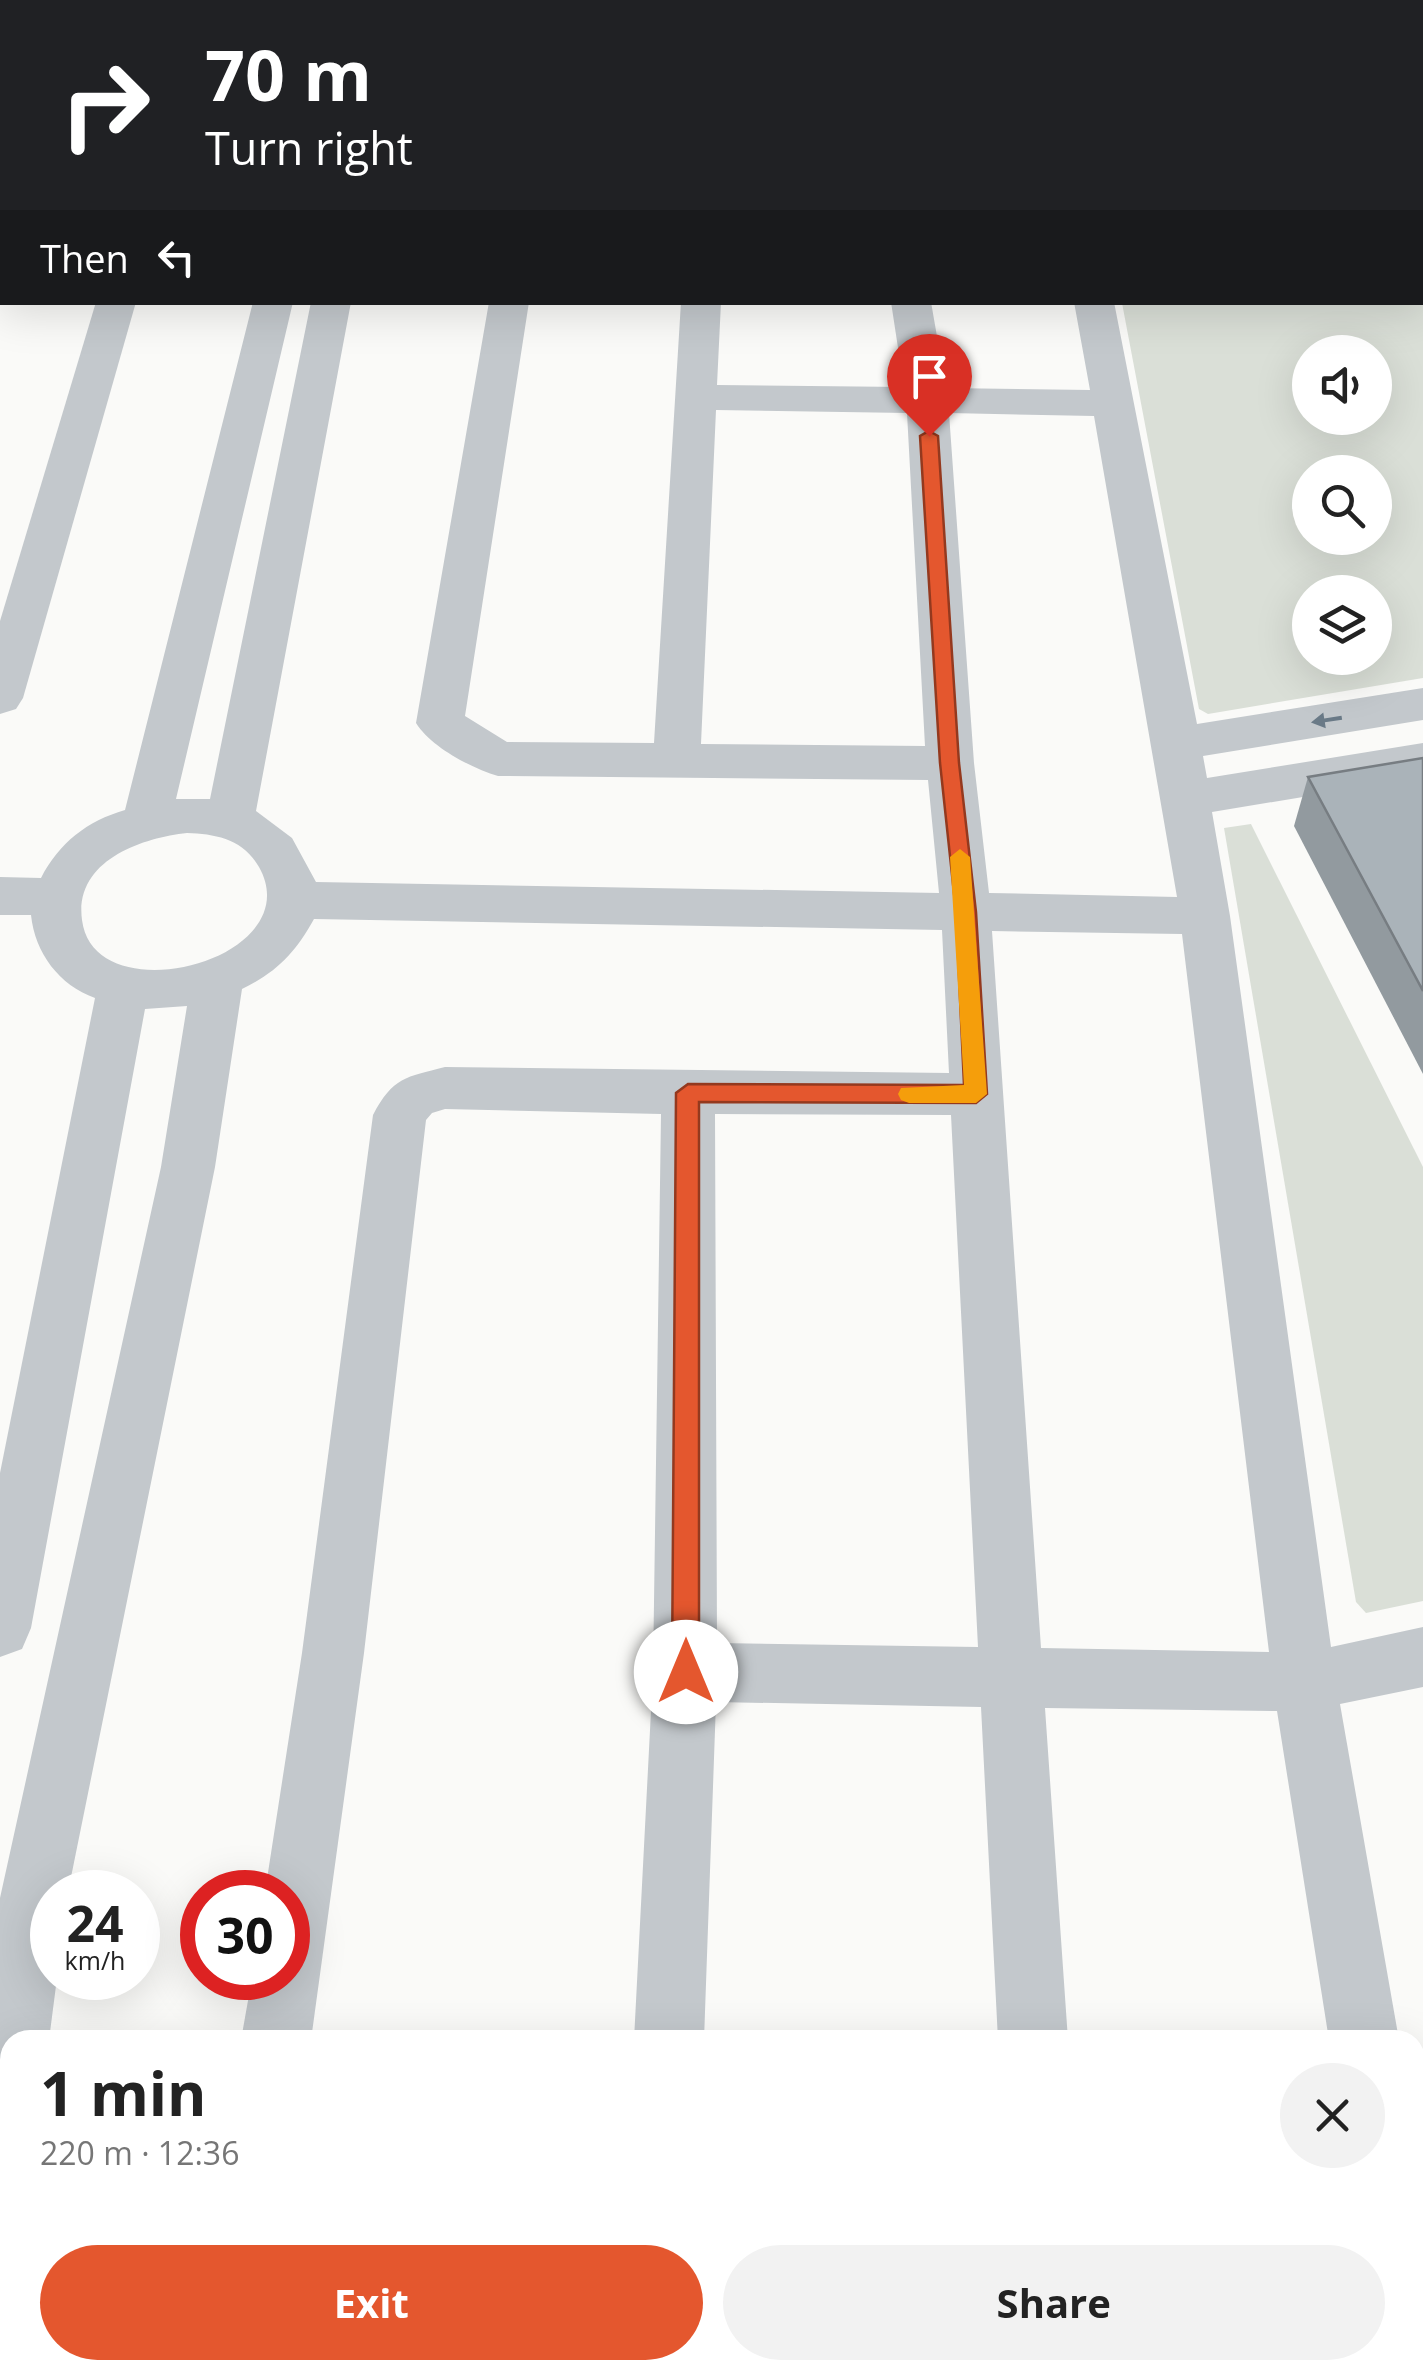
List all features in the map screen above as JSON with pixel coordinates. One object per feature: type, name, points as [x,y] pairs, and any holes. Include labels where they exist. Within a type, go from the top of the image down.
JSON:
[{"type":"street","points":[[0,698],[115,305]]},
{"type":"street","points":[[146,820],[271,305]]},
{"type":"street","points":[[230,820],[329,305]]},
{"type":"street","points":[[510,305],[440,724],[498,759],[950,763]]},
{"type":"street","points":[[677,759],[701,305]]},
{"type":"street","points":[[912,305],[927,400],[950,763],[966,912],[1033,2030]]},
{"type":"street","points":[[1095,305],[1186,800],[1304,1682],[1362,2030]]},
{"type":"street","points":[[696,397],[1112,402]]},
{"type":"street","points":[[1177,744],[1423,704]]},
{"type":"street","points":[[1186,800],[1423,760]]},
{"type":"street","points":[[187,814],[230,820],[264,836],[288,865],[293,900],[285,924],[270,947],[246,967],[217,982],[170,992],[124,989],[90,975],[66,954],[54,926],[56,897],[73,864],[105,838],[146,820],[187,814]]},
{"type":"street","points":[[0,896],[56,897]]},
{"type":"street","points":[[293,900],[1204,916]]},
{"type":"street","points":[[15,2030],[32,1905],[188,1167],[217,982]]},
{"type":"street","points":[[0,1628],[124,989]]},
{"type":"street","points":[[302,1870],[333,1653],[400,1115],[414,1096],[445,1088],[976,1094]]},
{"type":"street","points":[[669,2030],[686,1672],[688,1093]]},
{"type":"street","points":[[686,1672],[1304,1682],[1423,1657]]},
{"type":"street","points":[[278,2030],[282,2000]]},
{"type":"shaded area","points":[[1122,305],[1423,305],[1423,678],[1208,714],[1199,709]]},
{"type":"shaded area","points":[[1251,824],[1423,1167],[1423,1601],[1366,1613],[1356,1602],[1224,828]]},
{"type":"building","points":[[1423,758],[1423,991],[1308,777]]},
{"type":"slow traffic","points":[[909,1094],[976,1094],[960,857]]},
{"type":"route","points":[[686,1672],[688,1093],[976,1094],[929,436]]}]
